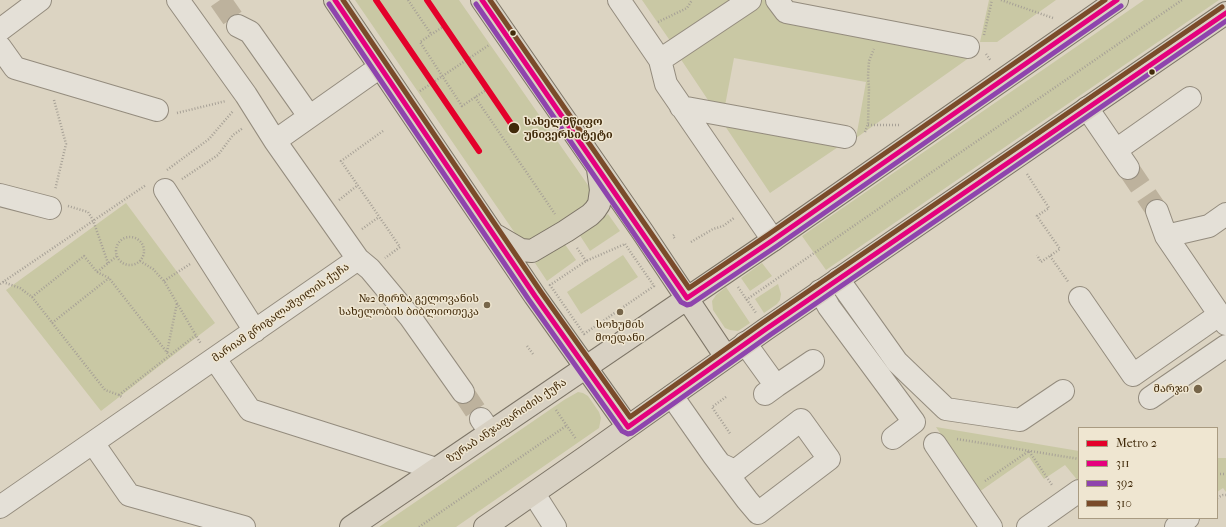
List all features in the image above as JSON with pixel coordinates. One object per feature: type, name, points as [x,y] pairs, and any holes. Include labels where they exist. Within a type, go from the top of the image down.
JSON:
[{"type":"main road","points":[[335,0],[585,368],[628,427]]},
{"type":"main road","name":"ზურაბ ანჯაფარიძის ქუჩა","points":[[351,527],[436,469],[485,425],[585,368],[773,240],[1117,0]]},
{"type":"main road","points":[[488,2],[726,357]]},
{"type":"main road","points":[[485,527],[838,279],[1226,13]]},
{"type":"main road","points":[[494,234],[521,250],[532,251],[566,231],[590,215],[599,204],[601,190],[598,168]]},
{"type":"street","points":[[0,30],[40,0]]},
{"type":"street","name":"მარიამ გრიგალაშვილის ქუჩა","points":[[0,507],[255,331],[364,264],[275,141],[246,95],[178,0]]},
{"type":"street","points":[[619,0],[660,60],[666,84],[773,240]]},
{"type":"street","points":[[660,60],[750,0]]},
{"type":"street","points":[[777,0],[786,12],[975,44]]},
{"type":"street","points":[[238,26],[250,32],[309,116]]},
{"type":"street","points":[[0,47],[15,68],[157,110]]},
{"type":"street","points":[[275,141],[380,67]]},
{"type":"street","points":[[1116,150],[1190,98]]},
{"type":"street","points":[[681,107],[854,136]]},
{"type":"street","points":[[1087,108],[1128,168]]},
{"type":"street","points":[[160,182],[255,331]]},
{"type":"street","points":[[0,195],[51,205]]},
{"type":"street","points":[[1074,291],[1133,375],[1223,320],[1166,236],[1157,211]]},
{"type":"street","points":[[1166,236],[1209,226],[1226,214]]},
{"type":"street","points":[[364,264],[410,317],[463,392]]},
{"type":"street","points":[[838,279],[898,362],[946,409],[1020,420],[1063,391]]},
{"type":"street","points":[[820,292],[829,307],[914,422],[893,438]]},
{"type":"street","points":[[746,343],[770,390],[813,361]]},
{"type":"street","points":[[1150,398],[1226,346]]},
{"type":"street","points":[[212,361],[250,410],[436,469]]},
{"type":"street","points":[[672,396],[720,464],[758,513],[829,459],[801,420],[735,471],[720,464]]},
{"type":"street","points":[[93,443],[129,495],[244,527]]},
{"type":"street","points":[[935,444],[991,527]]},
{"type":"street","points":[[534,494],[555,527]]},
{"type":"street","points":[[1028,527],[1072,496]]},
{"type":"street","points":[[1176,527],[1187,519]]},
{"type":"path","points":[[408,0],[431,34]]},
{"type":"path","points":[[660,21],[687,8],[692,0]]},
{"type":"path","points":[[975,44],[992,0]]},
{"type":"path","points":[[1001,0],[1053,18]]},
{"type":"path","points":[[746,300],[1182,0]]},
{"type":"path","points":[[444,26],[467,61],[486,90],[462,106],[420,42],[444,26]]},
{"type":"path","points":[[419,92],[467,61],[490,44]]},
{"type":"path","points":[[854,136],[868,124],[869,61],[874,53]]},
{"type":"path","points":[[157,110],[174,114],[246,95]]},
{"type":"path","points":[[160,182],[209,139],[246,95]]},
{"type":"path","points":[[52,96],[66,144],[51,205],[88,212],[93,220],[108,263]]},
{"type":"path","points":[[475,97],[557,217]]},
{"type":"path","points":[[1,283],[93,220],[160,182],[218,155],[233,135],[260,116]]},
{"type":"path","points":[[854,136],[868,124],[900,125]]},
{"type":"path","points":[[364,264],[400,247],[341,161],[383,131]]},
{"type":"path","points":[[1026,174],[1049,208],[1037,216],[1060,249],[1041,262],[1037,255]]},
{"type":"path","points":[[691,242],[713,229],[723,226],[750,207]]},
{"type":"path","points":[[674,235],[673,236],[675,239]]},
{"type":"path","points":[[126,238],[135,238],[144,248],[144,253],[140,261],[132,265],[123,264],[117,256],[116,247],[118,243],[126,238]]},
{"type":"path","points":[[625,244],[654,286],[584,334],[550,285],[586,261],[625,244]]},
{"type":"path","points":[[164,281],[206,255]]},
{"type":"path","points":[[32,297],[84,256],[97,272],[108,278],[168,354]]},
{"type":"path","points":[[97,272],[117,256]]},
{"type":"path","points":[[1050,256],[1074,291]]},
{"type":"path","points":[[140,261],[153,269],[164,281],[212,361]]},
{"type":"path","points":[[52,323],[108,278]]},
{"type":"path","points":[[735,282],[758,317]]},
{"type":"path","points":[[1,283],[20,288],[32,297],[105,390],[119,395],[137,412]]},
{"type":"path","points":[[168,354],[177,303]]},
{"type":"path","points":[[119,395],[168,354],[196,335]]},
{"type":"path","points":[[527,346],[533,354]]},
{"type":"path","points":[[726,396],[712,407],[731,435]]},
{"type":"path","points":[[554,407],[579,444]]},
{"type":"path","points":[[419,527],[566,426]]},
{"type":"path","points":[[956,439],[1078,460]]},
{"type":"path","points":[[983,482],[1029,451]]},
{"type":"path","points":[[1029,451],[1072,496]]},
{"type":"green space","points":[[355,0],[459,0],[590,188],[590,203],[533,243],[519,239]]},
{"type":"green space","points":[[642,0],[741,0],[673,45]]},
{"type":"green space","points":[[761,0],[773,0],[973,55],[856,138],[866,82],[734,58],[724,111],[714,109],[678,55]]},
{"type":"green space","points":[[989,0],[1056,0],[997,42],[980,42]]},
{"type":"green space","points":[[1144,0],[1219,0],[826,270],[802,236]]},
{"type":"green space","points":[[719,117],[844,143],[770,193]]},
{"type":"green space","points":[[126,203],[215,323],[101,411],[6,290]]},
{"type":"green space","points":[[608,214],[620,231],[590,251],[579,234]]},
{"type":"green space","points":[[564,243],[576,260],[547,281],[535,263]]},
{"type":"green space","points":[[623,255],[638,277],[581,314],[567,292]]},
{"type":"green space","points":[[762,263],[772,276],[750,291],[741,278]]},
{"type":"green space","points":[[778,284],[781,294],[780,300],[777,304],[764,313],[755,299]]},
{"type":"green space","points":[[726,287],[750,323],[738,331],[725,328],[713,310],[712,301],[716,295]]},
{"type":"green space","points":[[578,392],[588,396],[599,412],[601,418],[599,428],[456,527],[379,527],[564,400]]},
{"type":"green space","points":[[936,427],[1078,451],[1078,481],[1065,465],[1044,479],[1029,457],[979,492]]},
{"type":"green space","points":[[1218,458],[1226,458],[1226,492],[1223,488],[1218,491]]},
{"type":"tunnel","points":[[220,0],[238,26]]},
{"type":"tunnel","points":[[1128,168],[1157,211]]},
{"type":"tunnel","points":[[463,392],[481,419]]},
{"type":"metro line","name":"2","points":[[376,0],[479,151]]},
{"type":"metro line","name":"2","points":[[427,0],[514,128]]},
{"type":"transit line","name":"311","points":[[335,0],[535,296],[628,427],[766,329],[1226,13]]},
{"type":"transit line","name":"310","points":[[343,0],[541,292],[630,417],[762,323],[1222,7]]},
{"type":"transit line","name":"311","points":[[482,0],[687,298],[773,240],[1117,0]]},
{"type":"transit line","name":"310","points":[[490,0],[689,288],[1105,0]]},
{"type":"transit line","name":"392","points":[[329,4],[529,300],[622,431],[628,434],[632,433],[770,335],[1226,21]]},
{"type":"transit line","name":"392","points":[[476,4],[681,302],[687,305],[691,304],[777,246],[1121,6]]},
{"type":"place","name":"სახელმწიფო უნივერსიტეტი","points":[[514,128]]},
{"type":"place","name":"№2 მირზა გელოვანის სახელობის ბიბლიოთეკა","points":[[487,305]]},
{"type":"place","name":"სოხუმის მოედანი","points":[[620,312]]},
{"type":"place","name":"მარჯი","points":[[1198,389]]}]
